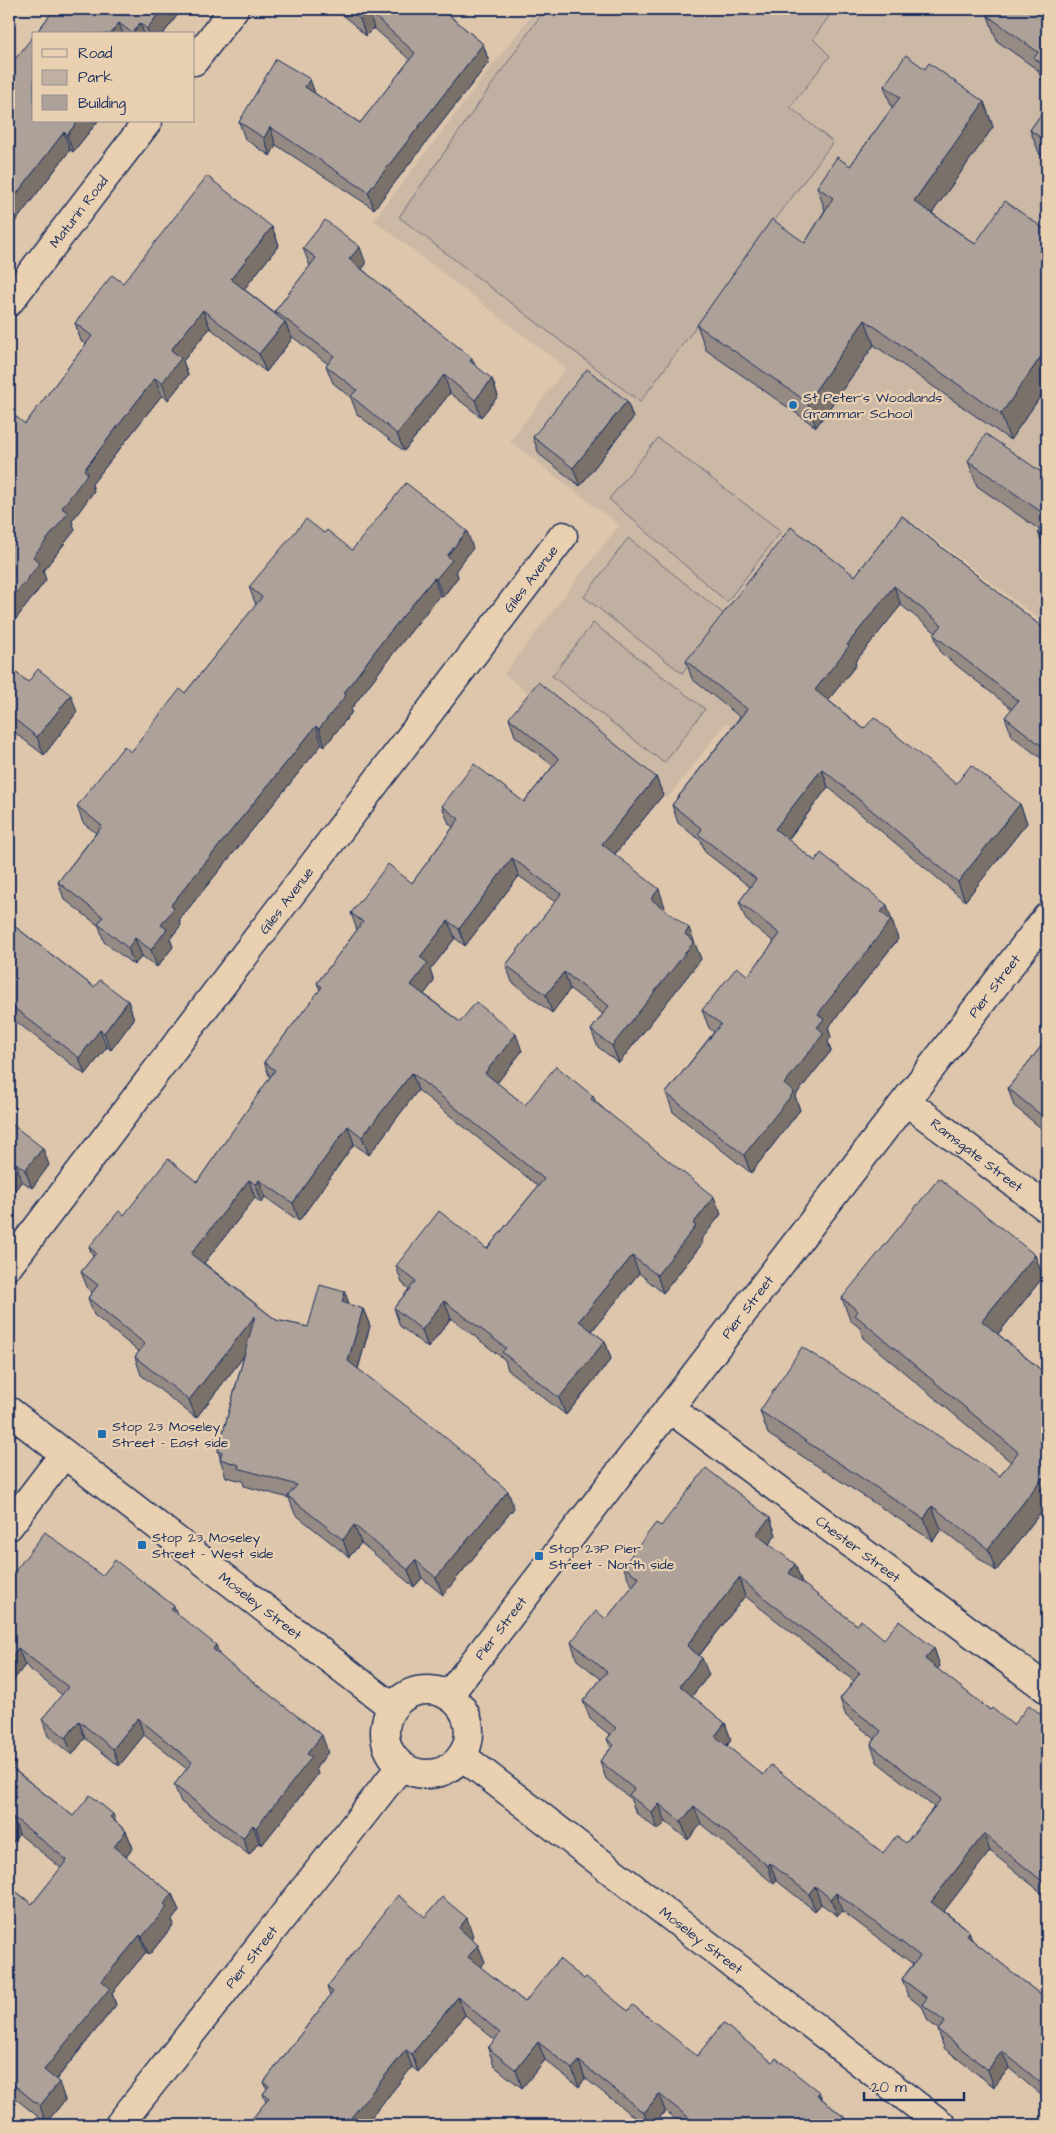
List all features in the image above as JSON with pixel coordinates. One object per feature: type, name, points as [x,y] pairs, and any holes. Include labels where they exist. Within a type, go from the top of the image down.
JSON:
[{"type":"street","points":[[195,60],[234,9]]},
{"type":"street","name":"Maturin Road","points":[[9,302],[147,122]]},
{"type":"street","name":"Giles Avenue","points":[[9,1265],[563,536]]},
{"type":"street","name":"Pier Street","points":[[448,1696],[1047,917]]},
{"type":"street","name":"Ramsgate Street","points":[[906,1101],[1047,1208]]},
{"type":"street","name":"Chester Street","points":[[669,1408],[1047,1689]]},
{"type":"street","name":"Moseley Street","points":[[9,1411],[392,1707]]},
{"type":"street","points":[[9,1526],[64,1454]]},
{"type":"street","points":[[436,1691],[448,1696],[462,1710],[469,1730],[467,1744],[462,1756],[452,1766],[439,1772],[413,1772],[401,1766],[391,1756],[384,1732],[392,1707],[401,1698],[412,1692],[436,1691]]},
{"type":"street","name":"Moseley Street","points":[[462,1756],[942,2125]]},
{"type":"street","name":"Pier Street","points":[[119,2125],[401,1766]]},
{"type":"shaded area","name":"St Peter’s Woodlands Grammar School","points":[[536,9],[1047,9],[1047,625],[909,519],[742,735],[726,723],[667,799],[504,674],[619,525],[510,441],[566,368],[374,220]]},
{"type":"green space","points":[[545,9],[834,9],[813,39],[830,56],[790,107],[833,142],[640,402],[399,217]]},
{"type":"green space","points":[[658,438],[781,531],[727,602],[609,499]]},
{"type":"green space","points":[[628,538],[724,614],[682,673],[584,597]]},
{"type":"green space","points":[[593,623],[705,709],[664,763],[552,676]]},
{"type":"building","points":[[55,9],[162,9],[147,29],[140,23],[133,32],[119,23],[112,32],[37,32]]},
{"type":"building","points":[[349,9],[442,9],[483,44],[368,192],[270,127],[264,138],[239,122],[276,59],[310,79],[305,87],[360,123],[415,53],[368,10],[360,19]]},
{"type":"building","points":[[993,9],[1047,9],[1047,68],[1034,58],[1038,52],[988,16]]},
{"type":"building","points":[[32,38],[32,122],[77,122],[67,135],[64,132],[9,204],[9,84],[11,81],[9,79],[9,67]]},
{"type":"building","points":[[906,55],[925,69],[929,63],[984,102],[914,201],[975,244],[1005,201],[1047,231],[1047,348],[1001,414],[865,320],[807,402],[697,325],[772,219],[805,243],[833,198],[817,187],[837,157],[850,166],[900,97],[884,86]]},
{"type":"building","points":[[1047,106],[1047,142],[1030,130]]},
{"type":"building","points":[[207,176],[272,227],[231,279],[285,322],[259,354],[203,310],[171,350],[181,358],[162,383],[155,378],[84,470],[88,473],[62,508],[68,513],[33,557],[40,563],[9,602],[9,422],[14,415],[25,424],[92,336],[75,323],[112,275],[123,283]]},
{"type":"building","points":[[325,220],[360,247],[349,259],[472,358],[470,361],[492,379],[475,400],[444,375],[397,434],[351,396],[357,390],[326,366],[334,356],[275,311],[316,258],[303,248]]},
{"type":"building","points":[[587,369],[627,401],[573,468],[533,437]]},
{"type":"building","points":[[986,434],[1047,476],[1047,516],[968,461]]},
{"type":"building","points":[[406,483],[467,531],[447,556],[452,560],[436,579],[434,578],[381,643],[344,693],[346,695],[319,729],[316,726],[171,905],[174,908],[161,925],[167,929],[151,950],[135,938],[128,948],[98,924],[103,917],[58,882],[102,826],[77,806],[124,746],[131,752],[180,689],[185,693],[262,597],[249,587],[306,519],[324,533],[327,530],[352,550]]},
{"type":"building","points":[[902,516],[1047,631],[1047,750],[1005,717],[1018,701],[934,635],[942,625],[894,586],[847,645],[849,646],[815,690],[864,729],[874,717],[956,784],[971,765],[1020,804],[958,882],[822,769],[775,829],[815,861],[821,853],[887,905],[881,912],[891,920],[818,1014],[824,1019],[817,1027],[824,1033],[784,1084],[794,1092],[744,1155],[666,1093],[721,1024],[702,1010],[737,967],[748,976],[780,934],[739,902],[756,879],[698,834],[702,829],[672,805],[747,709],[686,661],[791,527],[855,576]]},
{"type":"building","points":[[1047,521],[1047,539],[1038,532]]},
{"type":"building","points":[[9,667],[28,682],[38,669],[71,695],[37,737],[9,715]]},
{"type":"building","points":[[538,682],[656,777],[602,844],[659,889],[651,899],[689,928],[685,934],[694,942],[612,1046],[591,1030],[609,1006],[564,972],[546,995],[506,965],[561,894],[512,858],[459,929],[448,921],[420,957],[428,963],[411,985],[460,1022],[476,1002],[516,1034],[485,1073],[525,1105],[556,1066],[593,1096],[591,1099],[714,1197],[693,1224],[696,1226],[657,1275],[632,1256],[579,1321],[605,1341],[559,1398],[502,1352],[506,1348],[444,1301],[422,1330],[394,1308],[416,1281],[396,1266],[439,1211],[487,1249],[544,1179],[412,1073],[362,1137],[348,1126],[293,1203],[259,1180],[256,1185],[249,1180],[191,1254],[276,1320],[308,1327],[320,1285],[345,1292],[342,1302],[363,1309],[348,1361],[432,1426],[508,1491],[436,1578],[415,1560],[408,1570],[354,1525],[343,1540],[288,1496],[297,1485],[238,1468],[239,1465],[220,1459],[222,1452],[218,1451],[255,1316],[189,1400],[135,1357],[145,1344],[88,1298],[98,1285],[81,1272],[96,1253],[89,1247],[119,1211],[124,1215],[168,1159],[197,1182],[275,1070],[264,1062],[322,987],[317,983],[363,922],[351,913],[388,864],[412,883],[459,819],[442,806],[474,764],[524,802],[559,759],[509,718]]},
{"type":"building","points":[[9,922],[94,987],[100,980],[128,1001],[104,1033],[100,1030],[79,1058],[9,1004]]},
{"type":"building","points":[[1047,1039],[1047,1120],[1008,1088]]},
{"type":"building","points":[[9,1122],[43,1148],[25,1170],[16,1163],[9,1172]]},
{"type":"building","points":[[939,1178],[1035,1255],[982,1321],[1047,1375],[1047,1481],[1043,1477],[988,1549],[932,1506],[924,1519],[760,1411],[802,1347],[1000,1476],[1018,1452],[855,1315],[858,1311],[842,1298]]},
{"type":"building","points":[[706,1468],[770,1518],[756,1534],[795,1564],[789,1573],[857,1625],[861,1620],[884,1639],[899,1621],[934,1648],[925,1659],[990,1710],[992,1708],[1013,1725],[1029,1705],[1047,1719],[1047,1885],[984,1834],[931,1902],[969,1931],[966,1935],[1047,2000],[1047,2088],[1002,2051],[988,2070],[938,2030],[945,2022],[922,2004],[927,1998],[902,1979],[920,1956],[836,1893],[831,1899],[815,1886],[809,1894],[770,1863],[768,1866],[694,1806],[681,1822],[659,1804],[652,1813],[629,1795],[634,1789],[600,1761],[614,1745],[607,1739],[616,1728],[583,1701],[607,1672],[571,1642],[596,1611],[606,1619],[639,1578],[623,1566],[656,1523],[661,1526]],"holes":[[[739,1578],[860,1673],[840,1699],[881,1731],[871,1745],[941,1799],[906,1843],[896,1836],[883,1853],[771,1765],[763,1775],[715,1736],[725,1723],[680,1686],[702,1658],[687,1646]]]},
{"type":"building","points":[[45,1532],[102,1576],[115,1560],[174,1606],[171,1609],[216,1645],[213,1649],[231,1665],[322,1735],[307,1754],[312,1757],[256,1828],[253,1825],[243,1838],[174,1785],[192,1762],[138,1718],[113,1749],[79,1721],[66,1738],[42,1719],[68,1687],[18,1648],[9,1661],[9,1579]]},
{"type":"building","points":[[9,1766],[73,1816],[90,1795],[113,1814],[110,1817],[126,1831],[114,1847],[172,1894],[164,1904],[167,1907],[142,1937],[140,1935],[102,1981],[110,1988],[44,2070],[59,2082],[40,2106],[9,2081],[9,1886],[32,1904],[67,1860],[13,1817],[9,1823]]},
{"type":"building","points":[[398,1895],[425,1917],[442,1897],[467,1918],[459,1928],[478,1945],[468,1957],[525,2002],[559,1959],[584,1979],[586,1977],[628,2011],[633,2005],[697,2056],[723,2023],[772,2062],[776,2058],[819,2092],[817,2095],[845,2118],[842,2122],[847,2125],[726,2125],[719,2119],[714,2125],[698,2125],[659,2094],[644,2113],[579,2061],[572,2069],[538,2042],[516,2070],[488,2048],[500,2033],[458,1997],[412,2054],[406,2050],[350,2119],[347,2118],[341,2125],[247,2125],[269,2098],[263,2094],[269,2086],[264,2082],[333,1992],[327,1987]]},
{"type":"place","name":"St Peter’s Woodlands Grammar School","points":[[793,405]]},
{"type":"place","name":"Stop 23 Moseley Street - East side","points":[[102,1434]]},
{"type":"place","name":"Stop 23 Moseley Street - West side","points":[[142,1545]]},
{"type":"place","name":"Stop 23P Pier Street - North side","points":[[539,1556]]}]
